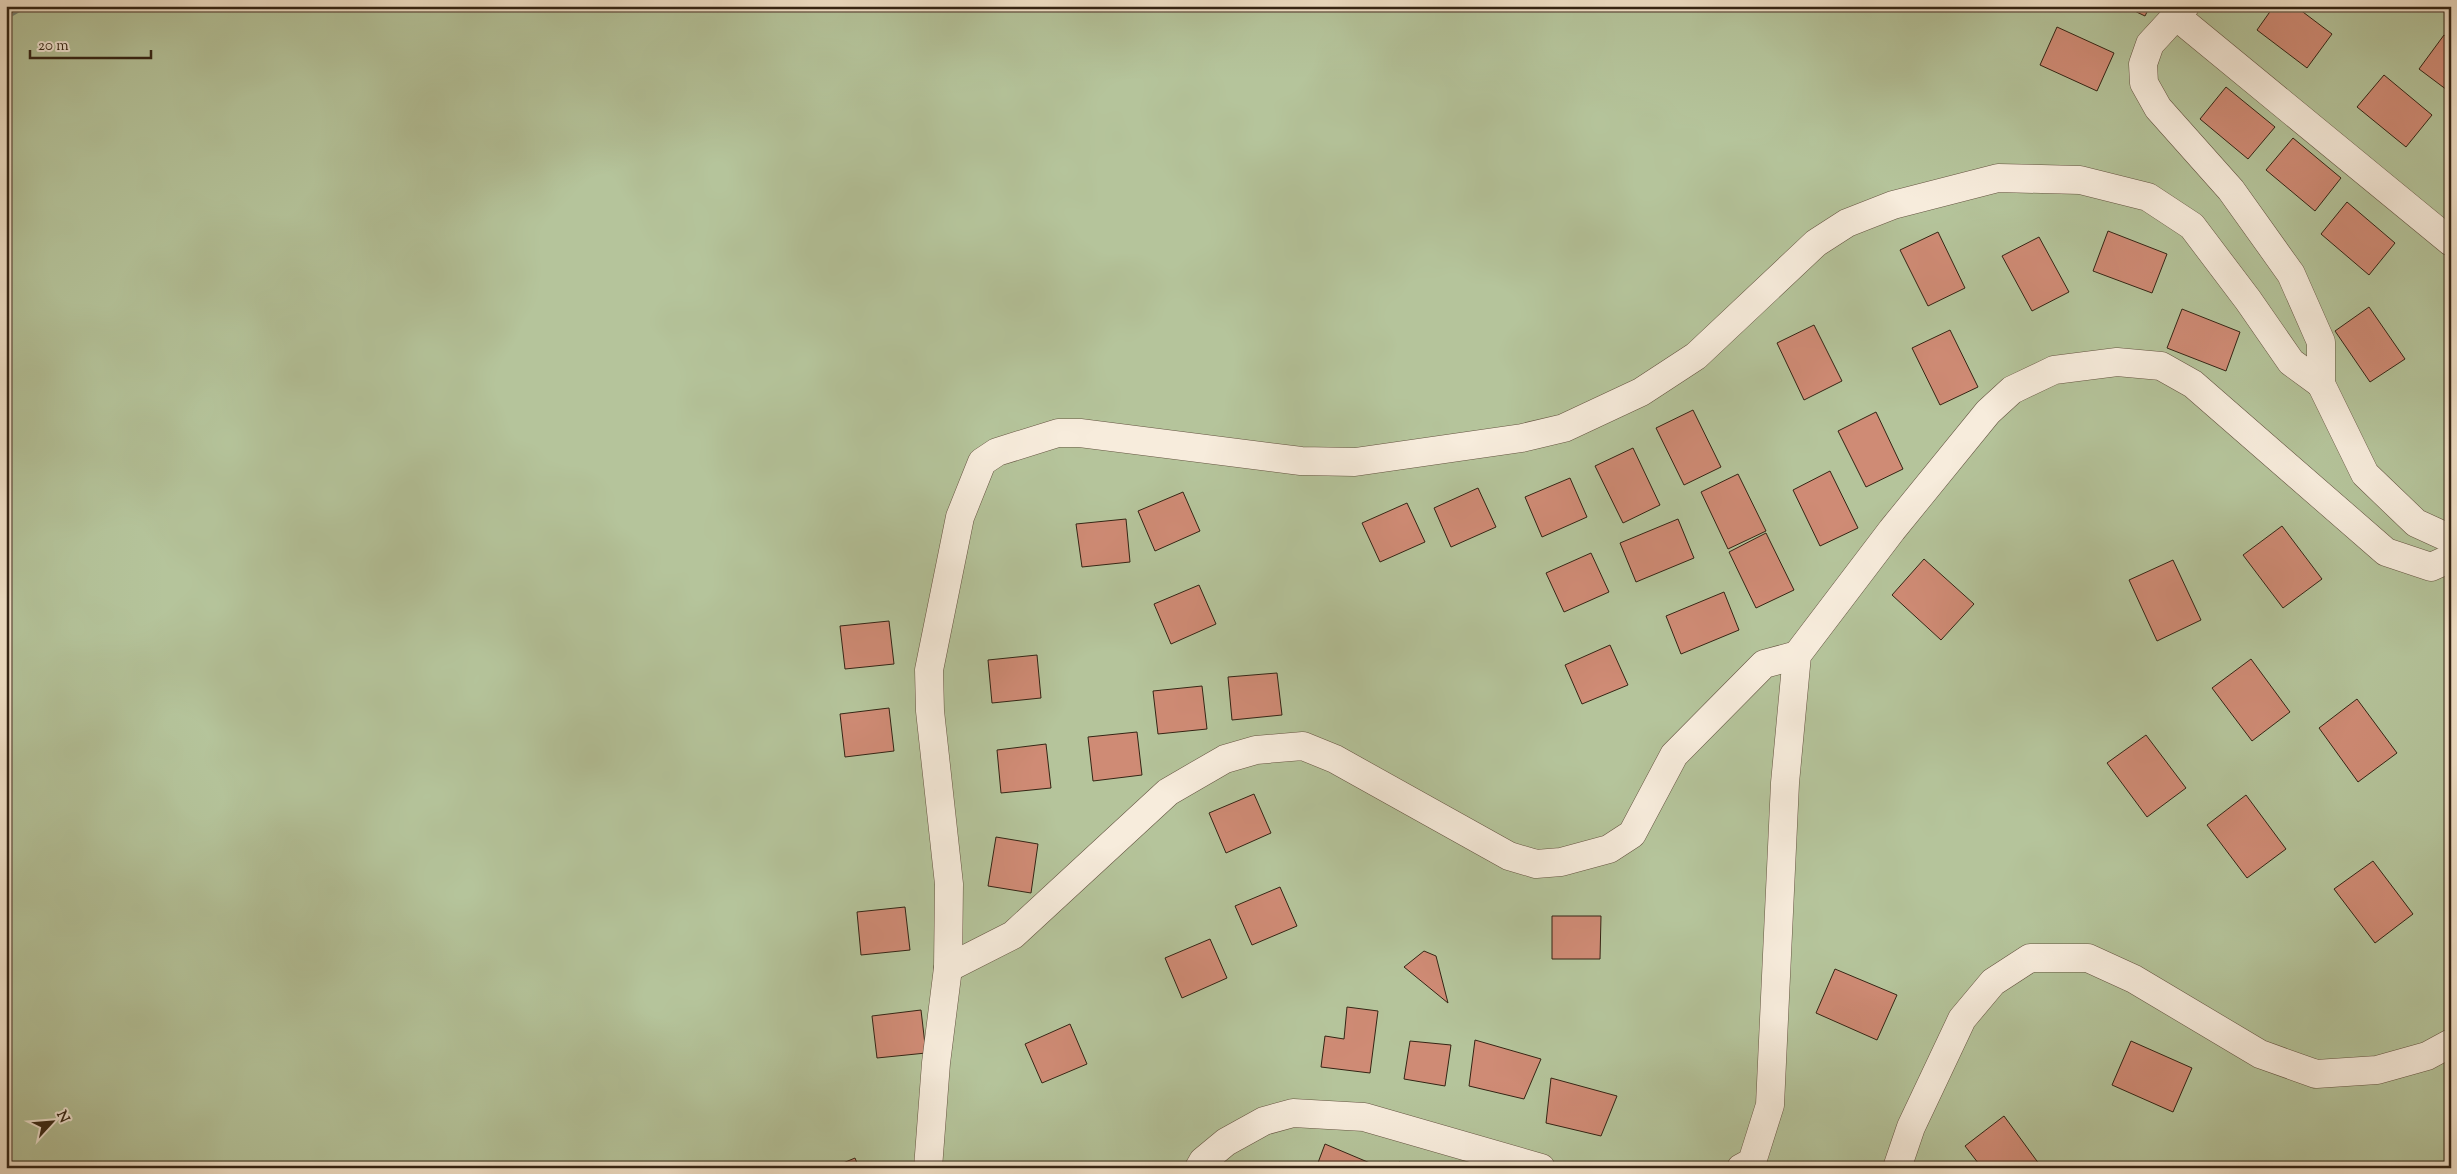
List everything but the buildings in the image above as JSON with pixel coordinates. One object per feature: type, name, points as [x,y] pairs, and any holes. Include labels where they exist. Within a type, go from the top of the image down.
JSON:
[{"type":"street","points":[[2451,242],[2180,11],[2150,44],[2144,64],[2144,83],[2158,108],[2231,190],[2291,274],[2321,342],[2321,384],[2365,474],[2416,523],[2451,539]]},
{"type":"street","points":[[928,1168],[936,1062],[948,968],[949,884],[930,711],[929,670],[960,517],[982,462],[997,452],[1058,433],[1080,433],[1301,461],[1355,462],[1522,438],[1564,428],[1641,392],[1696,356],[1816,243],[1847,223],[1894,205],[1998,178],[2080,180],[2148,197],[2192,226],[2248,300],[2291,362],[2321,384]]},
{"type":"street","points":[[1742,1168],[1752,1162],[1770,1105],[1785,783],[1797,655],[1898,523],[1988,412],[2012,390],[2054,370],[2117,362],[2161,366],[2193,384],[2386,552],[2431,567],[2451,558]]},
{"type":"street","points":[[948,968],[1013,935],[1168,792],[1225,759],[1256,750],[1303,746],[1335,759],[1509,856],[1536,864],[1561,862],[1609,849],[1632,834],[1674,755],[1764,664],[1797,655]]},
{"type":"street","points":[[1897,1168],[1911,1127],[1962,1019],[1993,982],[2030,958],[2088,958],[2134,979],[2260,1054],[2316,1074],[2377,1070],[2427,1056],[2451,1043]]},
{"type":"street","points":[[1199,1168],[1203,1161],[1226,1142],[1264,1120],[1293,1112],[1364,1117],[1540,1168]]},
{"type":"green space","points":[[6,6],[2451,6],[2451,1168],[6,1168]]},
{"type":"waterway","points":[[6,13],[18,6]]}]
